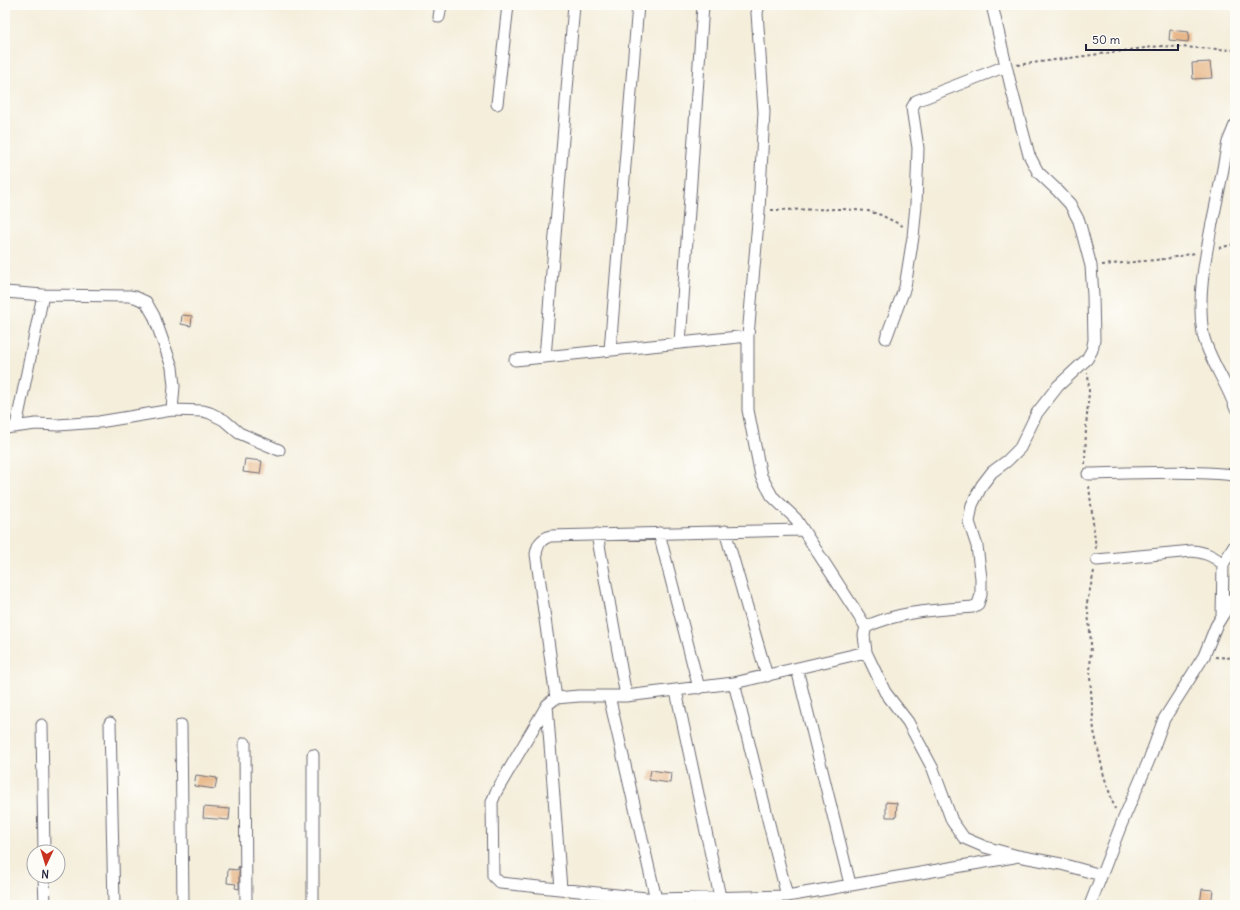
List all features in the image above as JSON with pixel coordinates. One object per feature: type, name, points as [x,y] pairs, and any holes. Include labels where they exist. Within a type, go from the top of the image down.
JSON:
[{"type":"street","points":[[439,17],[441,5]]},
{"type":"street","points":[[497,104],[508,5]]},
{"type":"street","points":[[545,357],[574,5]]},
{"type":"street","points":[[610,350],[638,5]]},
{"type":"street","points":[[680,343],[703,5]]},
{"type":"street","points":[[759,5],[757,13],[764,112],[759,211],[748,336],[748,410],[761,476],[772,496],[796,519],[866,626],[864,635],[866,652],[885,692],[908,722],[933,769],[952,821],[964,838],[985,847],[1018,856],[1061,864],[1101,875]]},
{"type":"street","points":[[866,626],[877,622],[934,610],[973,608],[978,604],[981,595],[981,578],[977,546],[969,522],[972,505],[982,485],[992,472],[1008,461],[1020,448],[1037,413],[1058,386],[1087,359],[1092,350],[1094,340],[1091,266],[1079,221],[1070,204],[1038,172],[1029,155],[992,5]]},
{"type":"street","points":[[886,338],[906,286],[913,237],[918,172],[918,148],[912,108],[916,101],[1006,66]]},
{"type":"street","points":[[1235,125],[1228,142],[1207,251],[1203,273],[1201,309],[1203,335],[1210,355],[1223,378],[1235,407]]},
{"type":"street","points":[[5,292],[43,296],[129,296],[140,298],[146,302],[154,316],[172,367],[174,386],[172,410]]},
{"type":"street","points":[[43,296],[10,427],[36,424],[58,425],[99,422],[172,410],[203,411],[224,420],[239,433],[279,450]]},
{"type":"street","points":[[515,360],[748,336]]},
{"type":"street","points":[[1088,474],[1208,472],[1235,474]]},
{"type":"street","points":[[556,698],[536,554],[538,545],[542,539],[550,536],[597,534],[802,530]]},
{"type":"street","points":[[725,531],[767,676]]},
{"type":"street","points":[[659,533],[699,688]]},
{"type":"street","points":[[597,534],[626,696]]},
{"type":"street","points":[[1222,616],[1223,564],[1235,545]]},
{"type":"street","points":[[1097,560],[1192,551],[1209,554],[1223,564]]},
{"type":"street","points":[[1090,905],[1121,825],[1149,760],[1164,719],[1204,656],[1222,616],[1235,595]]},
{"type":"street","points":[[866,652],[734,683],[626,696],[579,696],[556,698],[547,705],[496,792],[492,802],[493,876],[500,882],[656,899],[787,896],[1018,856]]},
{"type":"street","points":[[797,669],[850,884]]},
{"type":"street","points":[[734,683],[787,896]]},
{"type":"street","points":[[676,691],[720,897]]},
{"type":"street","points":[[609,696],[656,899]]},
{"type":"street","points":[[547,705],[561,889]]},
{"type":"street","points":[[110,723],[114,905]]},
{"type":"street","points":[[42,725],[44,844]]},
{"type":"street","points":[[181,725],[182,905]]},
{"type":"street","points":[[246,743],[246,905]]},
{"type":"street","points":[[313,755],[313,905]]},
{"type":"street","points":[[44,884],[45,905]]},
{"type":"path","points":[[1006,66],[1160,46],[1235,50]]},
{"type":"path","points":[[759,211],[815,209],[868,211],[898,223],[913,237]]},
{"type":"path","points":[[1091,266],[1165,259],[1235,244]]},
{"type":"path","points":[[1087,359],[1089,392],[1084,461],[1088,474],[1097,560],[1087,603],[1092,642],[1090,677],[1094,731],[1104,776],[1121,825]]},
{"type":"path","points":[[1204,656],[1235,658]]},
{"type":"building","points":[[1170,30],[1189,32],[1188,42],[1169,40]]},
{"type":"building","points":[[1210,62],[1212,78],[1193,79],[1192,63]]},
{"type":"building","points":[[182,315],[192,316],[191,326],[181,324]]},
{"type":"building","points":[[245,459],[262,461],[260,474],[243,472]]},
{"type":"building","points":[[651,770],[671,773],[670,783],[649,780]]},
{"type":"building","points":[[196,775],[217,778],[215,789],[194,786]]},
{"type":"building","points":[[886,802],[897,803],[896,817],[886,817]]},
{"type":"building","points":[[204,807],[230,809],[229,820],[203,818]]},
{"type":"building","points":[[239,866],[239,889],[235,888],[236,884],[227,883],[228,869],[237,870]]},
{"type":"building","points":[[1202,889],[1213,890],[1211,905],[1200,905]]}]
